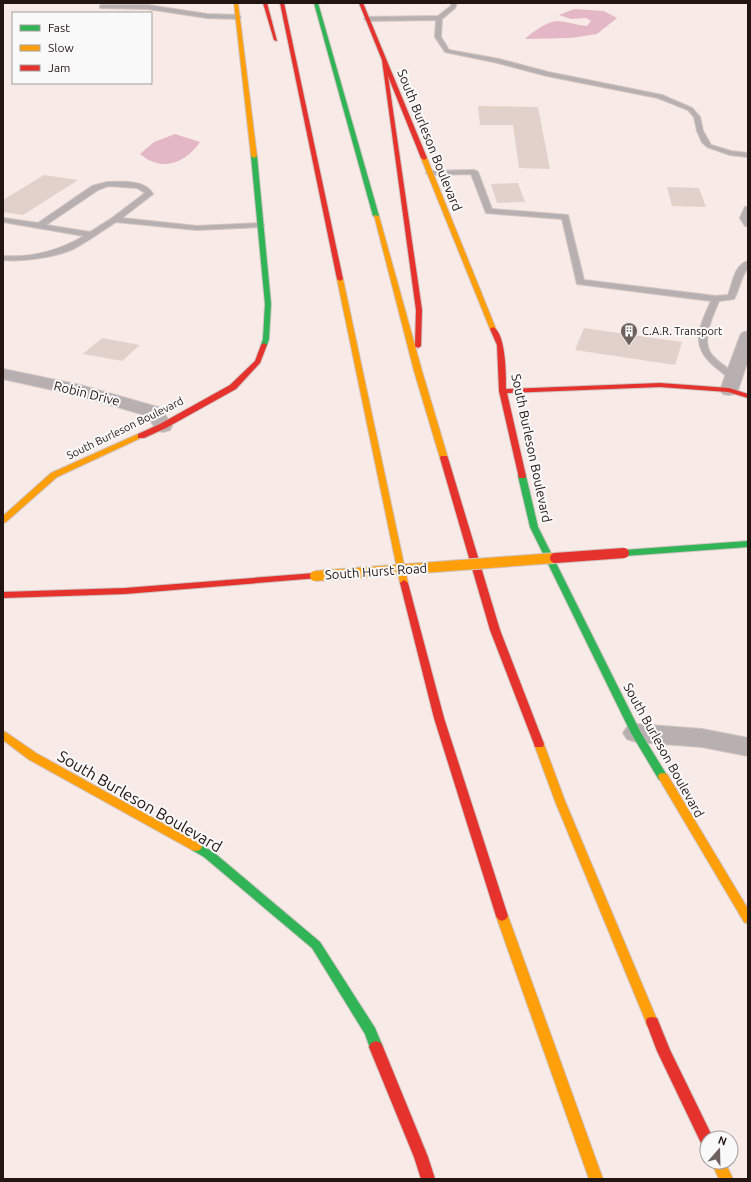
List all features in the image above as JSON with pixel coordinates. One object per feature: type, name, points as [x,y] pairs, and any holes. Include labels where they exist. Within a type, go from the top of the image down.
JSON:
[{"type":"main road","name":"South Burleson Boulevard","points":[[3,520],[54,475],[163,426],[232,387],[258,362],[266,339],[268,304],[236,3]]},
{"type":"main road","points":[[265,3],[279,52]]},
{"type":"main road","points":[[282,3],[404,581],[439,718],[496,900],[596,1179]]},
{"type":"main road","points":[[316,3],[339,81],[418,371],[496,630],[560,800],[664,1051],[702,1130]]},
{"type":"main road","name":"South Burleson Boulevard","points":[[361,3],[500,345],[503,391],[534,527],[636,733],[748,920]]},
{"type":"main road","points":[[384,61],[419,310],[418,371]]},
{"type":"main road","points":[[288,69],[297,76]]},
{"type":"main road","points":[[503,391],[660,385],[732,384],[748,396]]},
{"type":"main road","name":"South Hurst Road","points":[[3,595],[125,591],[748,544]]},
{"type":"main road","name":"South Burleson Boulevard","points":[[3,735],[32,756],[208,854],[316,944],[370,1032],[428,1179]]},
{"type":"street","points":[[732,384],[748,336]]},
{"type":"street","name":"Robin Drive","points":[[3,374],[72,388],[118,400],[155,412],[163,426]]},
{"type":"street","points":[[636,733],[702,738],[748,747]]},
{"type":"lane","points":[[367,19],[439,18],[453,7],[454,3]]},
{"type":"lane","points":[[102,7],[142,7],[207,16],[238,17]]},
{"type":"lane","points":[[439,18],[438,37],[447,51],[499,61],[547,74],[660,96],[690,109],[697,117],[704,142],[709,146],[730,153],[748,155]]},
{"type":"lane","points":[[430,173],[474,172],[489,212],[565,217],[580,282],[716,299],[731,296],[737,283],[738,274],[748,263]]},
{"type":"lane","points":[[3,258],[13,259],[40,256],[71,247],[93,235],[149,194],[147,190],[139,186],[107,184],[95,188],[39,226]]},
{"type":"lane","points":[[748,209],[744,218],[748,224]]},
{"type":"lane","points":[[3,220],[93,235]]},
{"type":"lane","points":[[115,220],[197,228],[260,225]]},
{"type":"lane","points":[[716,299],[705,324],[703,345],[708,356],[732,384]]},
{"type":"shaded area","points":[[574,9],[604,11],[617,18],[597,34],[571,38],[525,39],[540,27],[554,21],[587,26],[591,21],[586,18],[571,19],[559,15]]},
{"type":"shaded area","points":[[175,134],[200,142],[186,157],[174,163],[161,164],[150,161],[140,154],[154,142]]},
{"type":"building","points":[[478,106],[538,107],[550,169],[519,168],[513,125],[480,125]]},
{"type":"building","points":[[44,175],[78,180],[23,215],[3,212],[3,200]]},
{"type":"building","points":[[518,183],[525,202],[497,203],[491,184]]},
{"type":"building","points":[[667,187],[699,188],[706,207],[672,206]]},
{"type":"building","name":"C.A.R. Transport","points":[[584,328],[682,342],[675,365],[575,350]]},
{"type":"building","points":[[102,338],[140,345],[122,361],[83,354]]},
{"type":"traffic: fast","points":[[316,3],[376,216]]},
{"type":"traffic: fast","points":[[254,156],[268,304],[266,339],[264,345]]},
{"type":"traffic: fast","points":[[522,476],[534,527],[636,733],[663,777]]},
{"type":"traffic: fast","points":[[624,553],[748,544]]},
{"type":"traffic: fast","points":[[196,847],[208,854],[316,945],[370,1032],[376,1047]]},
{"type":"traffic: slow","points":[[236,3],[254,156]]},
{"type":"traffic: slow","points":[[424,158],[493,329]]},
{"type":"traffic: slow","points":[[376,216],[418,371],[444,458]]},
{"type":"traffic: slow","points":[[340,279],[404,583]]},
{"type":"traffic: slow","points":[[3,520],[54,475],[141,436]]},
{"type":"traffic: slow","points":[[315,576],[555,558]]},
{"type":"traffic: slow","points":[[3,735],[32,756],[196,847]]},
{"type":"traffic: slow","points":[[539,744],[560,801],[652,1022]]},
{"type":"traffic: slow","points":[[663,777],[748,919]]},
{"type":"traffic: slow","points":[[502,916],[596,1179]]},
{"type":"traffic: slow","points":[[722,1170],[726,1179]]},
{"type":"traffic: jam","points":[[265,3],[276,40]]},
{"type":"traffic: jam","points":[[282,3],[340,279]]},
{"type":"traffic: jam","points":[[361,3],[424,158]]},
{"type":"traffic: jam","points":[[384,61],[419,310],[418,346]]},
{"type":"traffic: jam","points":[[493,329],[500,345],[503,391],[522,476]]},
{"type":"traffic: jam","points":[[141,436],[163,426],[233,387],[258,362],[264,345]]},
{"type":"traffic: jam","points":[[503,391],[660,385],[729,390],[748,396]]},
{"type":"traffic: jam","points":[[444,458],[495,630],[539,744]]},
{"type":"traffic: jam","points":[[555,558],[624,553]]},
{"type":"traffic: jam","points":[[3,595],[125,591],[315,576]]},
{"type":"traffic: jam","points":[[404,583],[439,718],[502,916]]},
{"type":"traffic: jam","points":[[652,1022],[664,1051],[702,1130]]},
{"type":"traffic: jam","points":[[376,1047],[421,1157],[428,1179]]},
{"type":"place","name":"C.A.R. Transport","points":[[629,346]]}]
